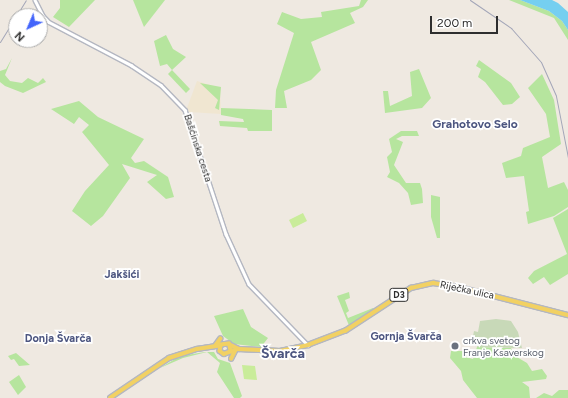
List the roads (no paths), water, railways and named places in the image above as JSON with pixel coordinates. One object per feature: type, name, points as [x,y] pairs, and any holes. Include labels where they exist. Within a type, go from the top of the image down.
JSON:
[{"type":"main road","name":"Riječka ulica","points":[[308,346],[345,331],[411,288],[433,283],[455,286],[568,315]]},
{"type":"main road","points":[[213,348],[220,339]]},
{"type":"main road","name":"D3","points":[[110,398],[169,358],[197,349],[213,348],[226,343],[238,349]]},
{"type":"main road","points":[[221,345],[221,352]]},
{"type":"main road","points":[[231,345],[231,352]]},
{"type":"main road","name":"D3","points":[[213,348],[226,354],[238,349],[280,351],[308,346]]},
{"type":"main road","points":[[231,359],[238,349]]},
{"type":"street","name":"Bašćinska cesta","points":[[35,0],[43,16],[49,22],[131,65],[161,85],[185,110],[226,234],[249,284],[308,346]]},
{"type":"street","points":[[299,348],[302,339]]},
{"type":"water","points":[[520,0],[552,0],[558,3],[568,12],[568,30],[562,21],[549,11]]},
{"type":"railway","points":[[0,42],[26,0]]},
{"type":"railway","points":[[470,0],[511,28],[541,62],[556,96],[568,158]]},
{"type":"place","name":"crkva svetog Franje Ksaverskog","points":[[455,346]]},
{"type":"district","name":"Grahotovo Selo","points":[[475,125]]},
{"type":"district","name":"Jakšići","points":[[122,275]]},
{"type":"district","name":"Gornja Švarča","points":[[406,337]]},
{"type":"district","name":"Donja Švarča","points":[[58,339]]},
{"type":"district","name":"Švarča","points":[[283,354]]}]
